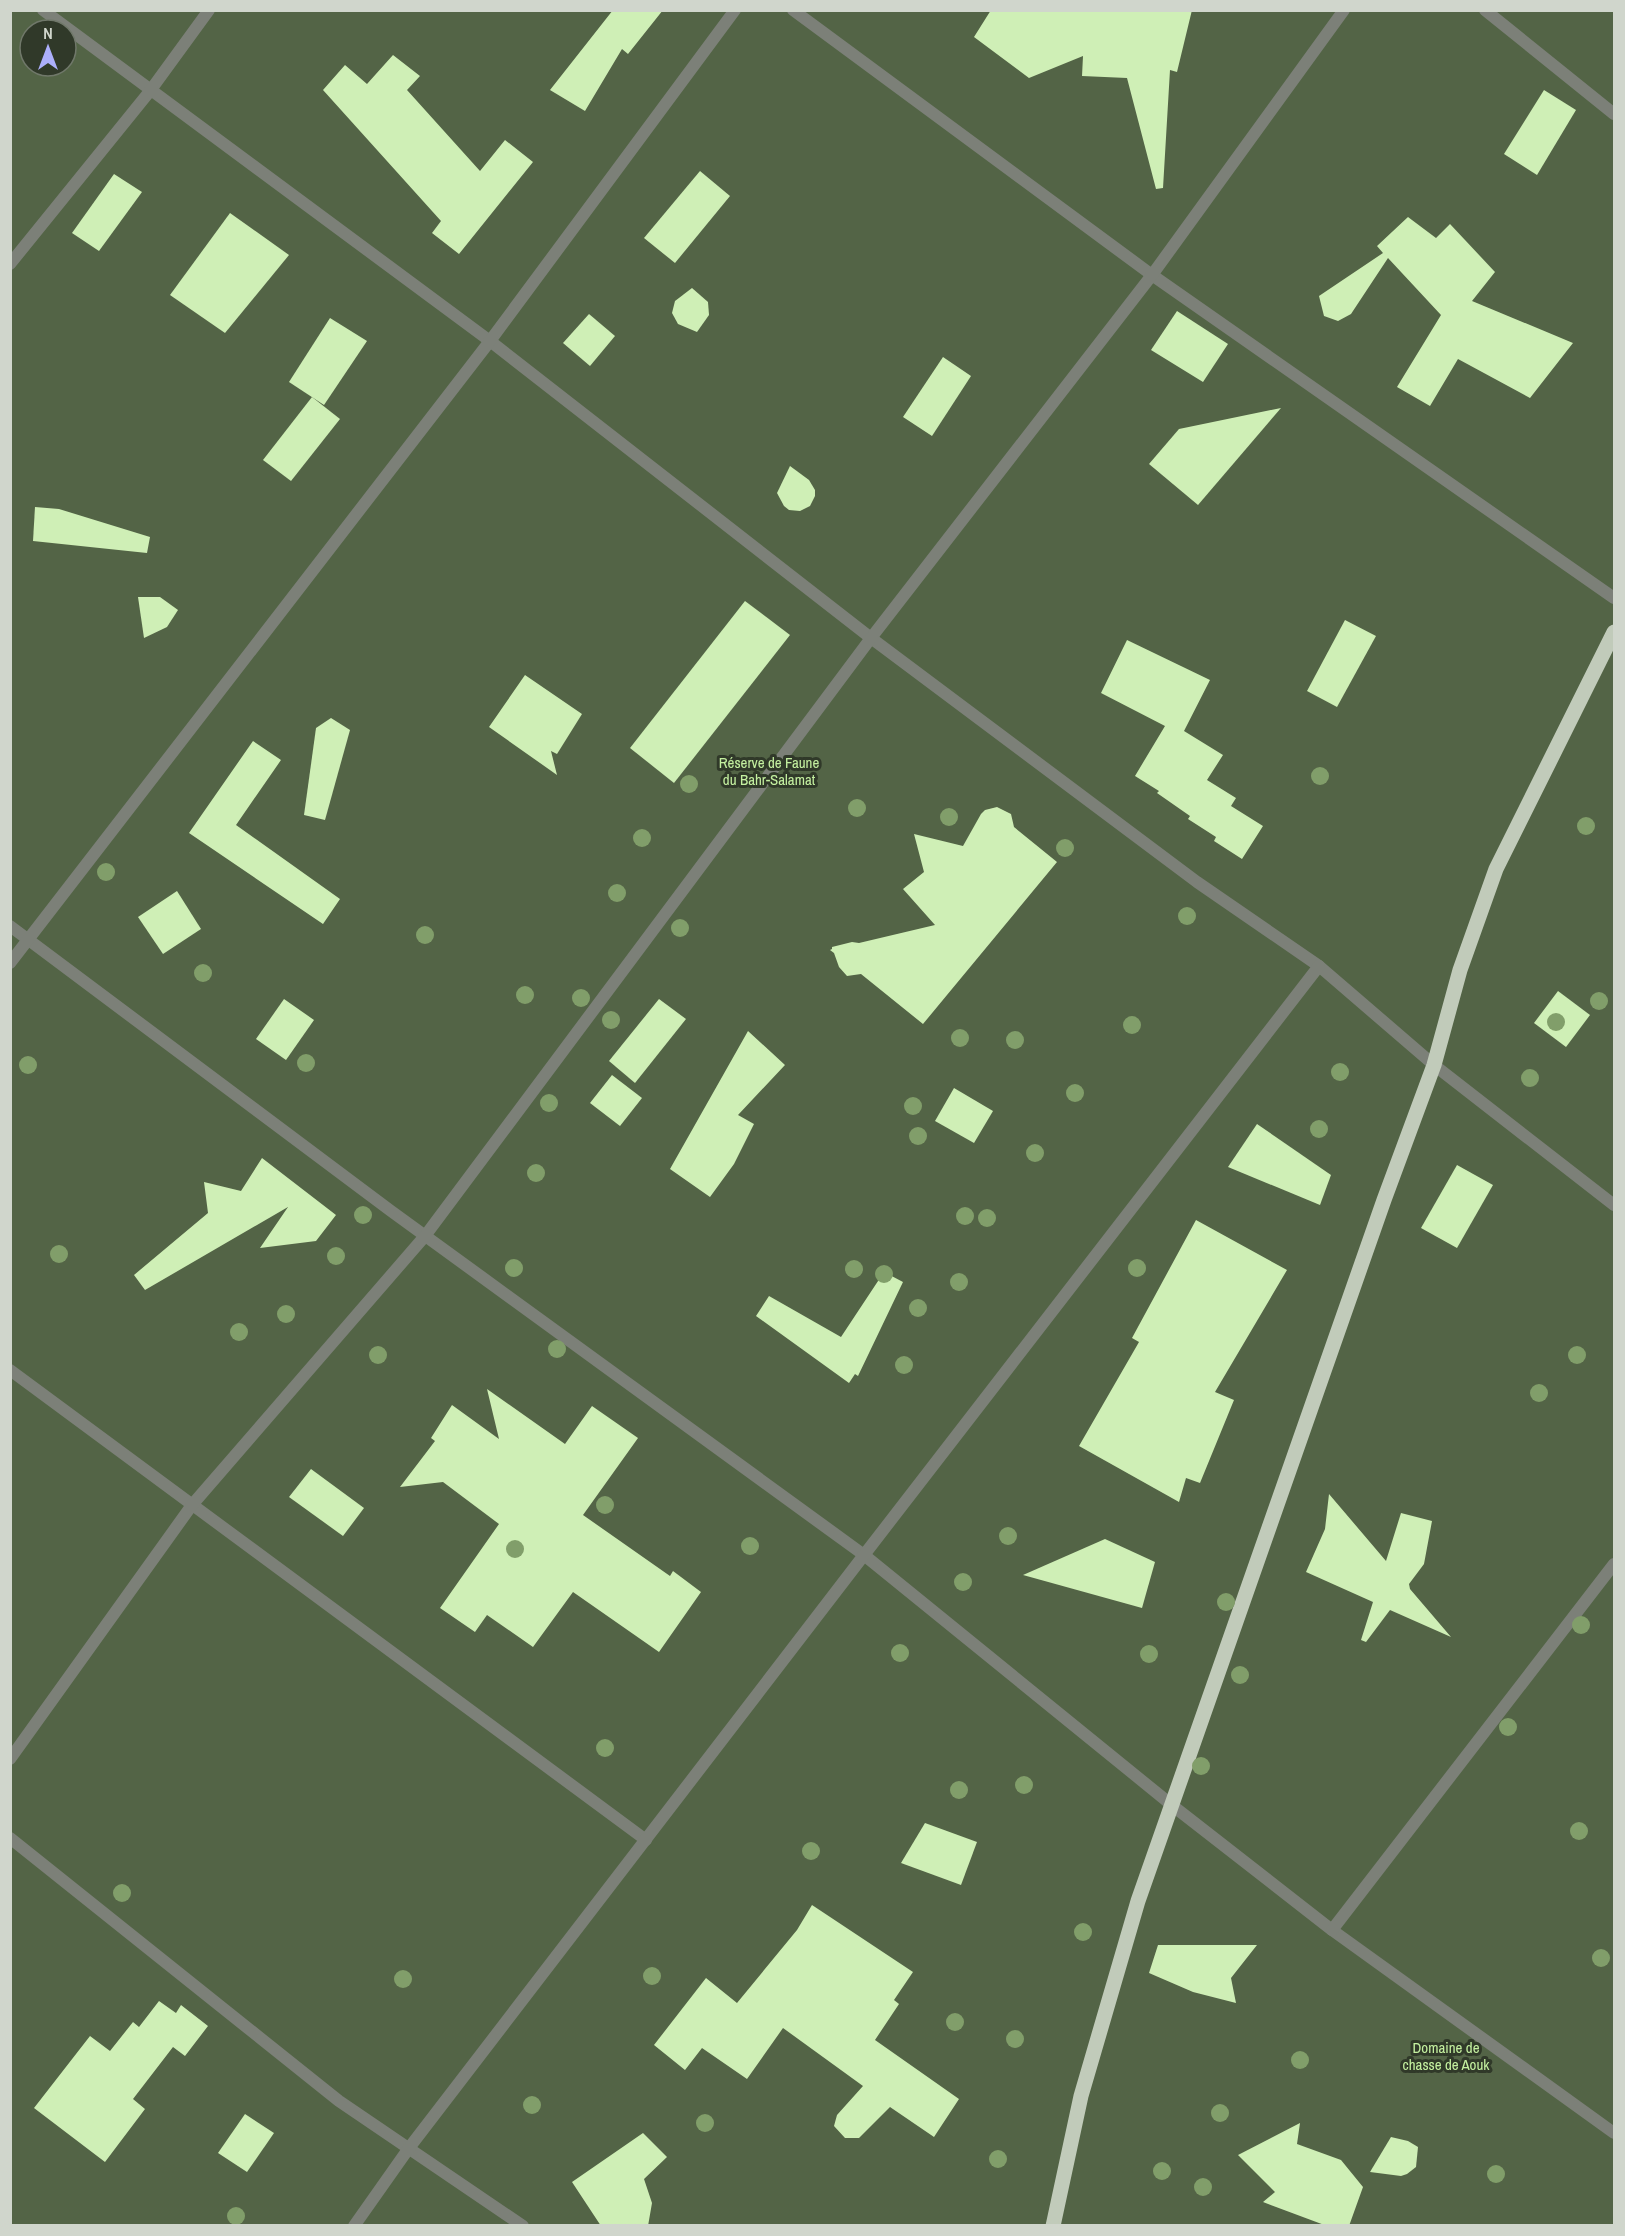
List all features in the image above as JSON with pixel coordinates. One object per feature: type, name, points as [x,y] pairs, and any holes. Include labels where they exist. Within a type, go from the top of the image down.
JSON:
[{"type":"main road","points":[[1053,2226],[1081,2096],[1138,1901],[1384,1200],[1434,1065],[1460,970],[1496,869],[1614,632]]},
{"type":"street","points":[[43,10],[490,341],[871,638],[1197,882],[1319,966],[1434,1065],[1614,1205]]},
{"type":"street","points":[[10,264],[150,91],[209,10]]},
{"type":"street","points":[[10,963],[490,341],[735,10]]},
{"type":"street","points":[[793,10],[1152,275],[1614,598]]},
{"type":"street","points":[[10,1759],[192,1505],[425,1236],[871,638],[1152,275],[1344,10]]},
{"type":"street","points":[[1485,10],[1614,114]]},
{"type":"street","points":[[10,926],[425,1236],[864,1555],[1173,1806],[1332,1930],[1614,2133]]},
{"type":"street","points":[[354,2226],[409,2148],[1319,966]]},
{"type":"street","points":[[10,1370],[646,1840]]},
{"type":"street","points":[[1332,1930],[1614,1564]]},
{"type":"street","points":[[10,1838],[339,2101],[523,2226]]},
{"type":"green space","name":"Réserve de Faune du Bahr-Salamat","points":[[11,11],[1614,11],[1614,2225],[11,2226]]},
{"type":"building","points":[[613,10],[663,10],[628,54],[622,49],[585,111],[550,90]]},
{"type":"building","points":[[991,10],[1192,10],[1177,72],[1170,70],[1163,188],[1156,189],[1127,78],[1082,76],[1083,56],[1029,78],[974,37]]},
{"type":"building","points":[[393,55],[420,76],[407,90],[480,171],[505,140],[533,162],[459,254],[432,233],[441,221],[323,90],[345,65],[367,84]]},
{"type":"building","points":[[1544,90],[1576,110],[1537,175],[1504,154]]},
{"type":"building","points":[[700,171],[730,196],[675,263],[644,238]]},
{"type":"building","points":[[114,174],[142,192],[99,251],[72,233]]},
{"type":"building","points":[[230,213],[289,255],[225,333],[170,295]]},
{"type":"building","points":[[1408,217],[1436,238],[1450,224],[1495,272],[1472,301],[1573,343],[1530,398],[1458,359],[1430,406],[1397,387],[1441,315],[1388,258],[1351,314],[1338,321],[1324,316],[1319,296],[1383,253],[1377,246]]},
{"type":"building","points":[[692,288],[708,302],[709,315],[697,332],[678,324],[672,313],[675,301]]},
{"type":"building","points":[[1177,311],[1228,344],[1203,382],[1151,350]]},
{"type":"building","points":[[589,314],[615,336],[590,366],[563,343]]},
{"type":"building","points":[[330,318],[367,341],[324,405],[289,382]]},
{"type":"building","points":[[943,357],[971,376],[932,436],[903,417]]},
{"type":"building","points":[[312,397],[340,419],[291,481],[263,460]]},
{"type":"building","points":[[1281,408],[1198,505],[1149,464],[1179,429]]},
{"type":"building","points":[[790,466],[809,480],[815,490],[810,506],[800,511],[789,510],[777,493]]},
{"type":"building","points":[[35,507],[59,509],[150,537],[147,553],[33,541]]},
{"type":"building","points":[[138,597],[160,597],[178,610],[167,627],[144,638]]},
{"type":"building","points":[[745,601],[790,635],[674,783],[630,748]]},
{"type":"building","points":[[1345,620],[1376,636],[1337,707],[1307,691]]},
{"type":"building","points":[[1127,640],[1210,680],[1184,731],[1223,755],[1207,780],[1236,798],[1231,806],[1263,826],[1242,859],[1214,841],[1216,837],[1188,819],[1190,816],[1157,793],[1159,791],[1135,776],[1165,726],[1101,693]]},
{"type":"building","points":[[525,675],[582,714],[557,754],[551,751],[557,775],[489,727]]},
{"type":"building","points":[[331,718],[350,730],[325,820],[304,815],[316,728]]},
{"type":"building","points":[[253,741],[281,760],[236,825],[340,899],[323,924],[189,833]]},
{"type":"building","points":[[997,807],[1011,814],[1014,827],[1057,862],[923,1024],[861,974],[847,976],[830,950],[832,947],[852,942],[859,943],[935,925],[903,889],[924,872],[914,834],[963,846],[981,814],[985,810]]},
{"type":"building","points":[[177,891],[201,929],[163,954],[138,917]]},
{"type":"building","points":[[1558,991],[1590,1015],[1566,1047],[1534,1023]]},
{"type":"building","points":[[284,999],[314,1020],[286,1060],[256,1039]]},
{"type":"building","points":[[659,999],[686,1019],[635,1083],[609,1061]]},
{"type":"building","points":[[748,1031],[785,1065],[738,1115],[754,1124],[734,1164],[710,1197],[670,1169]]},
{"type":"building","points":[[612,1075],[642,1098],[620,1126],[590,1103]]},
{"type":"building","points":[[954,1088],[993,1111],[974,1143],[935,1121]]},
{"type":"building","points":[[1257,1124],[1331,1175],[1320,1205],[1228,1167]]},
{"type":"building","points":[[262,1158],[336,1215],[316,1241],[260,1248],[288,1207],[145,1290],[134,1275],[208,1213],[204,1182],[241,1191]]},
{"type":"building","points":[[1457,1165],[1493,1185],[1457,1248],[1421,1228]]},
{"type":"building","points":[[1196,1220],[1287,1270],[1215,1392],[1234,1400],[1200,1483],[1186,1478],[1179,1502],[1079,1446],[1139,1342],[1132,1338]]},
{"type":"building","points":[[884,1272],[903,1282],[858,1376],[855,1374],[849,1383],[756,1316],[769,1296],[841,1337]]},
{"type":"building","points":[[487,1389],[565,1444],[592,1406],[638,1438],[583,1515],[670,1576],[673,1571],[701,1592],[659,1652],[573,1592],[533,1647],[487,1615],[475,1632],[440,1608],[499,1524],[443,1482],[400,1487],[435,1441],[431,1438],[452,1405],[499,1439]]},
{"type":"building","points":[[311,1469],[364,1508],[343,1536],[289,1497]]},
{"type":"building","points":[[1329,1494],[1386,1561],[1401,1513],[1432,1521],[1424,1564],[1409,1584],[1410,1589],[1451,1637],[1390,1610],[1366,1642],[1361,1640],[1373,1602],[1306,1572],[1325,1529]]},
{"type":"building","points":[[1105,1539],[1155,1562],[1142,1608],[1023,1575]]},
{"type":"building","points":[[925,1823],[977,1842],[961,1885],[901,1863]]},
{"type":"building","points":[[812,1905],[913,1972],[894,2000],[899,2004],[875,2040],[959,2099],[934,2137],[890,2107],[859,2138],[845,2138],[834,2126],[837,2115],[863,2086],[783,2028],[747,2079],[702,2048],[685,2070],[654,2045],[706,1978],[737,2003],[797,1930]]},
{"type":"building","points":[[1158,1945],[1257,1945],[1231,1978],[1236,2003],[1193,1992],[1149,1973]]},
{"type":"building","points":[[159,2001],[176,2013],[181,2005],[208,2026],[185,2056],[173,2047],[133,2099],[145,2109],[105,2162],[34,2108],[90,2036],[110,2051],[133,2022],[139,2027]]},
{"type":"building","points":[[245,2114],[274,2133],[247,2172],[218,2153]]},
{"type":"building","points":[[1300,2123],[1297,2144],[1341,2160],[1363,2187],[1349,2226],[1327,2226],[1263,2202],[1275,2192],[1238,2155]]},
{"type":"building","points":[[643,2133],[667,2157],[644,2179],[652,2203],[648,2226],[601,2226],[572,2182]]},
{"type":"building","points":[[1391,2137],[1408,2141],[1418,2147],[1416,2167],[1401,2176],[1370,2172]]},
{"type":"park label","name":"Domaine de chasse de Aouk","points":[[1446,2056]]}]
